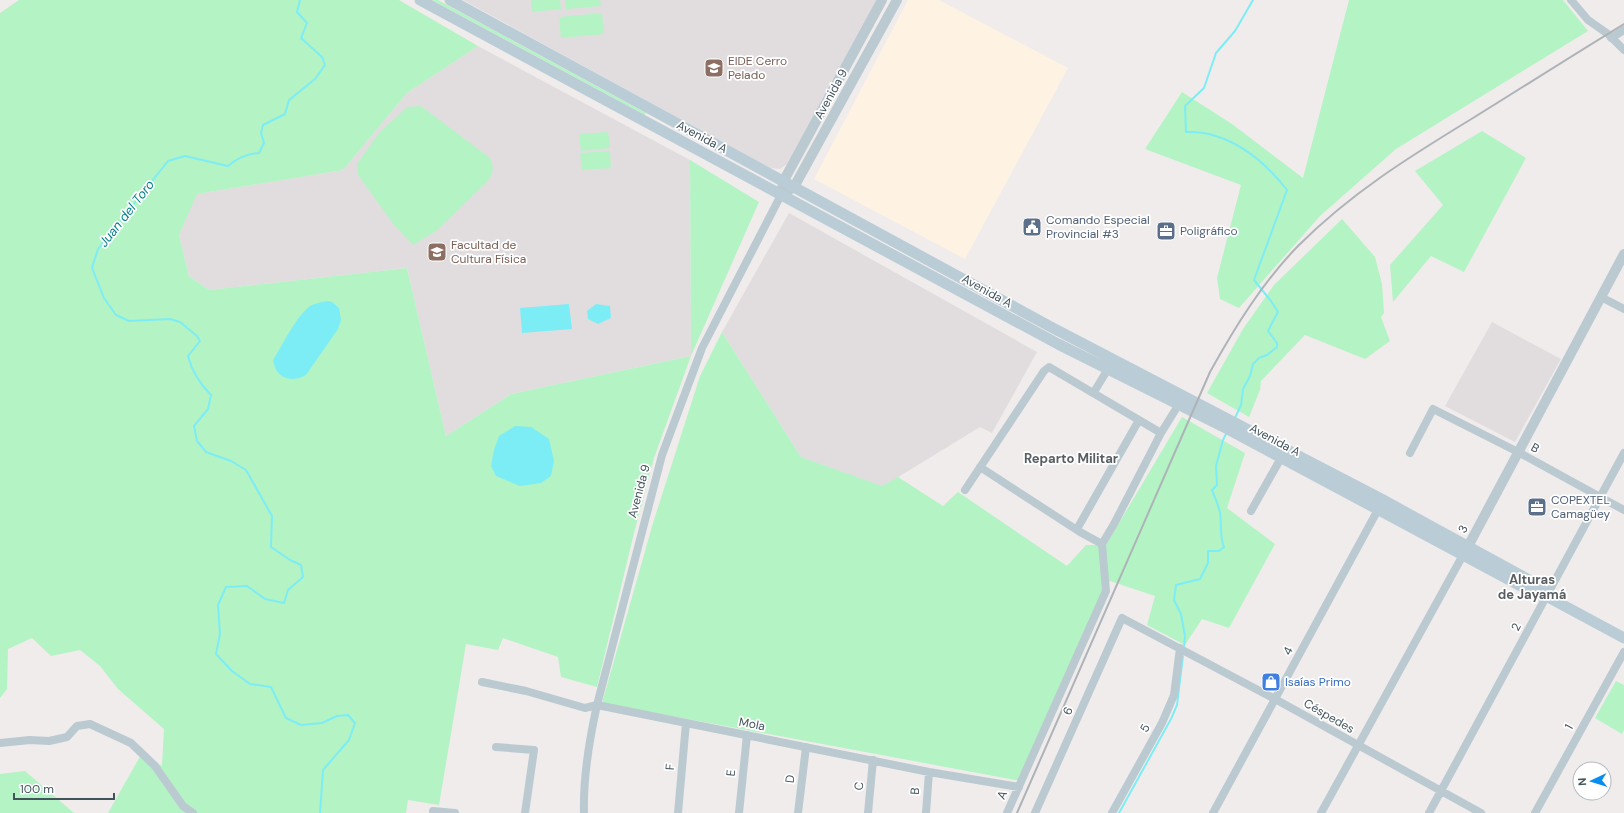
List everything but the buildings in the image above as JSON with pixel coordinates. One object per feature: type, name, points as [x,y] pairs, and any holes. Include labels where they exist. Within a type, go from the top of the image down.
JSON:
[{"type":"main road","name":"Avenida A","points":[[420,0],[1108,370],[1179,404],[1236,428],[1503,571],[1540,586],[1546,596],[1624,638]]},
{"type":"main road","name":"Avenida A","points":[[450,0],[1113,360],[1225,423]]},
{"type":"main road","points":[[662,116],[664,132]]},
{"type":"main road","name":"Avenida A","points":[[1236,428],[1281,458],[1380,504]]},
{"type":"street","name":"Avenida 9","points":[[584,813],[589,740],[662,455],[702,348],[782,194],[783,182],[882,0]]},
{"type":"street","name":"Avenida 9","points":[[794,187],[897,0]]},
{"type":"street","points":[[1571,0],[1588,20],[1624,50]]},
{"type":"street","points":[[1611,38],[1624,30]]},
{"type":"street","points":[[782,194],[794,187]]},
{"type":"street","name":"3","points":[[1321,813],[1466,551],[1624,254]]},
{"type":"street","points":[[1601,297],[1624,309]]},
{"type":"street","points":[[1094,392],[1113,360]]},
{"type":"street","points":[[965,490],[1044,371],[1049,367],[1094,392],[1161,433]]},
{"type":"street","points":[[980,467],[1102,544],[1114,524],[1161,433],[1179,404]]},
{"type":"street","name":"B","points":[[1410,453],[1433,409],[1518,452],[1624,510]]},
{"type":"street","points":[[1077,529],[1139,420]]},
{"type":"street","name":"2","points":[[1429,813],[1624,453]]},
{"type":"street","points":[[1251,511],[1281,458]]},
{"type":"street","name":"4","points":[[1213,813],[1380,504]]},
{"type":"street","name":"A","points":[[1007,813],[1106,591],[1102,544]]},
{"type":"street","name":"Céspedes","points":[[1122,618],[1183,649],[1481,813]]},
{"type":"street","name":"6","points":[[1035,813],[1122,618]]},
{"type":"street","name":"5","points":[[1112,813],[1162,723],[1174,695],[1183,649]]},
{"type":"street","name":"1","points":[[1535,813],[1624,652]]},
{"type":"street","name":"Mola","points":[[482,682],[526,691],[585,708],[597,705],[929,772],[1019,786]]},
{"type":"street","name":"F","points":[[678,813],[686,723]]},
{"type":"street","points":[[0,743],[30,740],[49,741],[67,737],[77,726],[90,724],[131,743],[155,766],[183,806],[193,813]]},
{"type":"street","name":"E","points":[[739,813],[747,735]]},
{"type":"street","points":[[496,747],[534,750],[525,813]]},
{"type":"street","name":"D","points":[[798,813],[806,747]]},
{"type":"street","name":"C","points":[[868,813],[873,760]]},
{"type":"street","name":"B","points":[[926,813],[929,772]]},
{"type":"street","points":[[433,811],[455,813]]},
{"type":"shaded area","name":"EIDE Cerro Pelado","points":[[463,0],[877,0],[803,137],[787,164],[780,169],[770,168]]},
{"type":"shaded area","points":[[908,0],[939,0],[1068,68],[965,259],[814,179]]},
{"type":"shaded area","name":"Facultad de Cultura Física","points":[[478,46],[690,160],[691,356],[511,394],[446,436],[407,268],[209,290],[189,276],[179,235],[196,194],[343,170],[407,93]]},
{"type":"shaded area","points":[[789,213],[1037,352],[992,433],[980,427],[882,487],[801,457],[722,332]]},
{"type":"shaded area","points":[[1492,322],[1561,359],[1515,442],[1445,406]]},
{"type":"green space","points":[[19,0],[399,0],[478,46],[407,93],[343,170],[197,194],[179,235],[189,276],[209,290],[407,268],[446,436],[511,394],[691,356],[654,458],[634,533],[597,687],[561,677],[558,657],[503,638],[498,650],[466,644],[439,805],[408,800],[406,813],[108,813],[142,753],[162,766],[164,729],[118,689],[100,666],[80,650],[51,656],[32,638],[8,649],[7,689],[0,698],[0,13]]},
{"type":"green space","points":[[432,0],[438,0],[646,113],[645,115]]},
{"type":"green space","points":[[531,0],[560,0],[561,9],[532,12]]},
{"type":"green space","points":[[565,0],[600,0],[601,6],[566,9]]},
{"type":"green space","points":[[1349,0],[1563,0],[1588,31],[1396,149],[1320,216],[1239,308],[1220,299],[1217,278],[1241,185],[1145,149],[1182,92],[1232,124],[1303,178]]},
{"type":"green space","points":[[602,13],[604,34],[561,38],[559,17]]},
{"type":"green space","points":[[421,106],[490,158],[493,170],[488,181],[436,231],[413,245],[394,225],[358,175],[357,164],[379,133],[407,107]]},
{"type":"green space","points":[[1482,131],[1526,158],[1464,272],[1431,256],[1393,302],[1390,265],[1443,205],[1415,171]]},
{"type":"green space","points":[[608,132],[610,148],[581,151],[579,134]]},
{"type":"green space","points":[[610,151],[611,168],[582,170],[580,153]]},
{"type":"green space","points":[[690,160],[759,202],[691,356]]},
{"type":"green space","points":[[1342,219],[1375,257],[1382,284],[1384,313],[1381,317],[1390,341],[1365,359],[1305,335],[1261,381],[1260,390],[1249,417],[1207,393],[1243,329],[1274,285]]},
{"type":"green space","points":[[722,332],[801,457],[882,486],[898,477],[943,506],[958,492],[1067,566],[1086,545],[1106,545],[1182,417],[1245,453],[1227,508],[1275,544],[1229,628],[1202,619],[1185,645],[1147,625],[1155,596],[1110,581],[1021,781],[602,703],[653,523],[700,376]]},
{"type":"green space","points":[[1616,681],[1624,685],[1624,730],[1622,734],[1595,718]]},
{"type":"green space","points":[[25,771],[74,813],[0,813],[0,774]]},
{"type":"water","points":[[328,301],[332,302],[339,308],[341,320],[338,329],[306,375],[295,379],[285,378],[277,371],[273,360],[294,324],[304,311],[317,303]]},
{"type":"water","points":[[569,304],[572,329],[522,333],[520,308]]},
{"type":"water","points":[[596,304],[610,306],[611,318],[598,324],[588,319],[587,311]]},
{"type":"water","points":[[515,426],[531,427],[549,439],[554,461],[551,476],[541,483],[520,486],[496,476],[491,466],[494,450],[499,436]]},
{"type":"waterway","name":"Juan del Toro","points":[[300,0],[297,12],[307,23],[301,38],[322,57],[325,65],[315,79],[289,100],[285,114],[263,125],[261,133],[264,143],[259,153],[242,157],[228,166],[185,156],[168,161],[98,249],[92,268],[104,298],[116,315],[129,321],[170,319],[180,322],[197,336],[200,341],[188,356],[196,377],[211,395],[208,409],[194,426],[197,441],[206,452],[231,461],[246,470],[272,516],[271,547],[290,560],[301,565],[303,577],[288,590],[284,603],[265,599],[247,586],[226,587],[218,605],[220,634],[216,654],[232,671],[250,684],[271,687],[286,718],[301,725],[322,723],[337,716],[348,715],[355,723],[349,740],[323,770],[320,813]]},
{"type":"waterway","points":[[1235,418],[1241,405],[1243,389],[1250,376],[1253,364],[1259,358],[1267,355],[1277,347],[1277,343],[1268,331],[1278,312],[1254,280],[1287,190],[1255,157],[1230,141],[1216,136],[1186,132],[1185,106],[1204,88],[1216,53],[1235,31],[1253,0]]},
{"type":"waterway","points":[[1184,648],[1185,636],[1181,614],[1174,600],[1176,585],[1200,579],[1208,563],[1208,551],[1219,551],[1224,547],[1222,543],[1220,512],[1212,490],[1217,485],[1216,466],[1223,440],[1227,432]]},
{"type":"waterway","points":[[1119,813],[1171,719],[1177,705],[1183,656]]},
{"type":"railway","points":[[1017,813],[1210,372],[1239,322],[1261,290],[1298,246],[1360,192],[1426,147],[1624,24]]},
{"type":"place","name":"EIDE Cerro Pelado","points":[[714,68]]},
{"type":"place","name":"Comando Especial Provincial #3","points":[[1032,227]]},
{"type":"place","name":"Poligráfico","points":[[1166,231]]},
{"type":"place","name":"Facultad de Cultura Física","points":[[437,252]]},
{"type":"place","name":"COPEXTEL Camagüey","points":[[1537,507]]},
{"type":"place","name":"Isaías Primo","points":[[1271,682]]},
{"type":"district","name":"Reparto Militar","points":[[1071,458]]},
{"type":"district","name":"Alturas de Jayamá","points":[[1532,586]]}]
